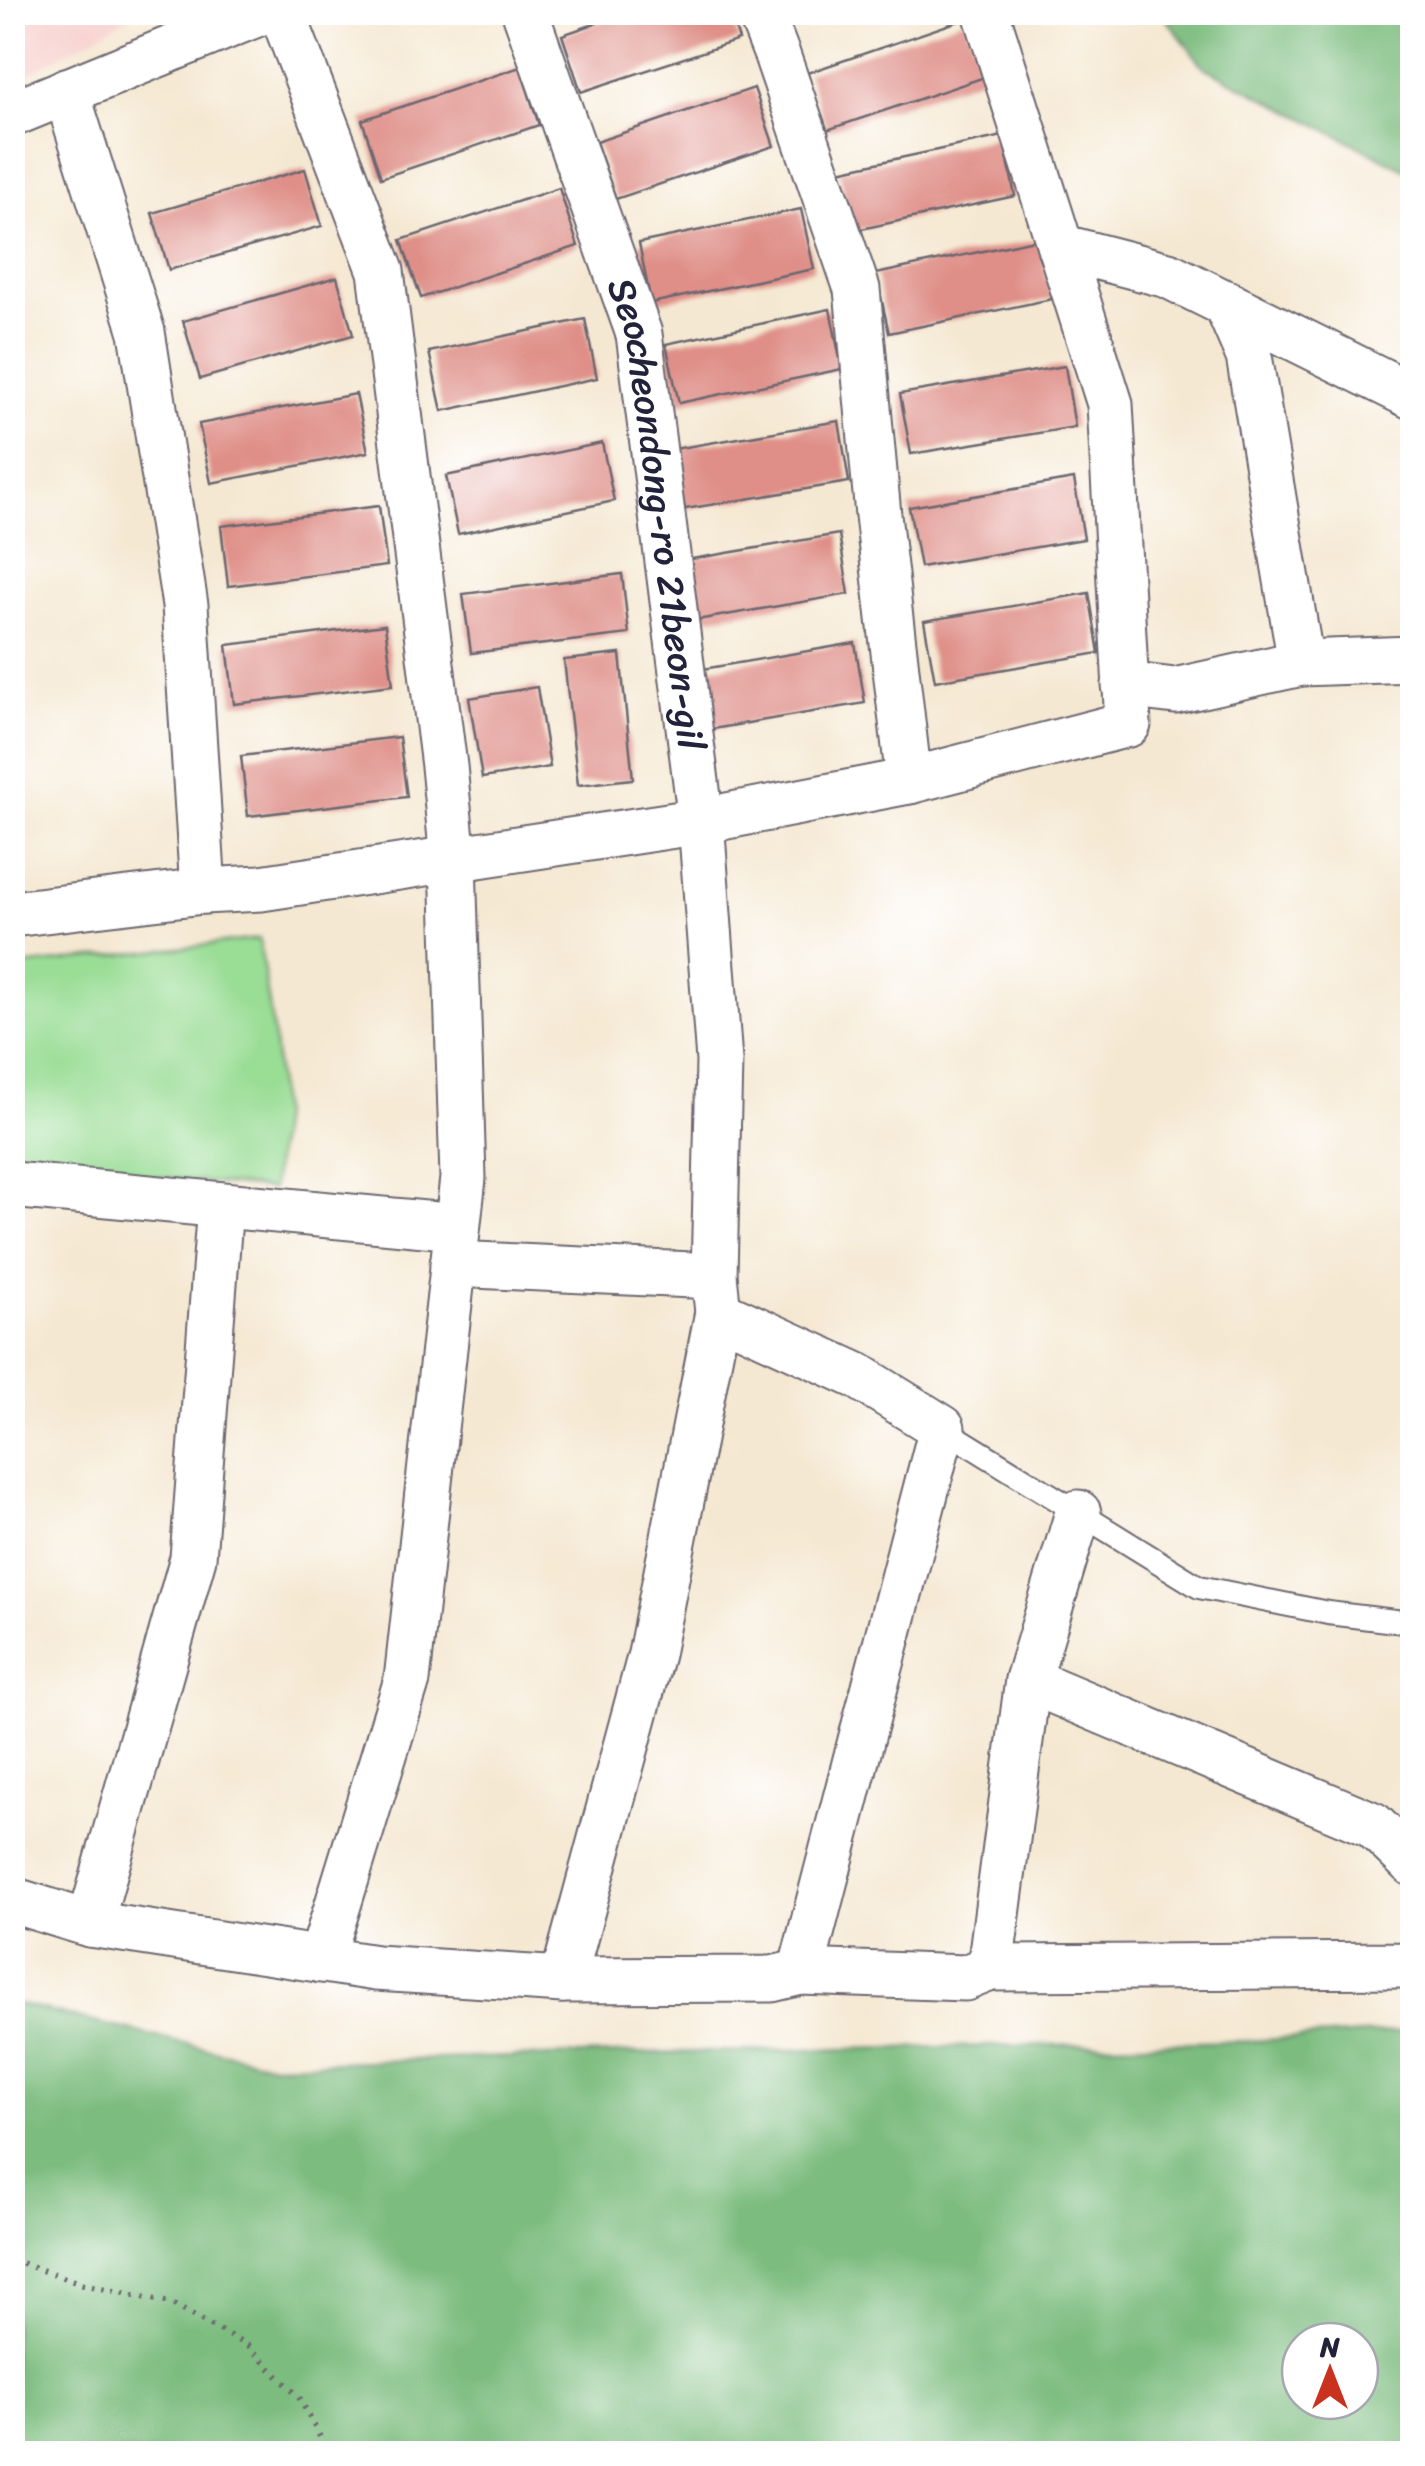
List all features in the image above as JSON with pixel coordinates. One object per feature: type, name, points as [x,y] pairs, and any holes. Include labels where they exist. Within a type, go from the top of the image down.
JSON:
[{"type":"street","points":[[12,114],[261,12]]},
{"type":"street","points":[[282,12],[381,271],[453,860],[463,1178],[406,1680],[321,1960]]},
{"type":"street","name":"Seocheondong-ro 21beon-gil","points":[[525,12],[639,334],[700,821],[719,1061],[716,1294],[652,1654],[563,1980]]},
{"type":"street","points":[[760,12],[857,289],[909,781]]},
{"type":"street","points":[[12,914],[202,891],[260,888],[700,821],[909,781],[1128,724],[1110,404],[986,12]]},
{"type":"street","points":[[66,91],[142,332],[185,605],[202,891]]},
{"type":"street","points":[[1060,247],[1168,275],[1412,396]]},
{"type":"street","points":[[1226,304],[1249,356],[1300,663]]},
{"type":"street","points":[[1126,685],[1174,691],[1300,663],[1412,659]]},
{"type":"street","points":[[12,1184],[220,1205],[716,1294],[942,1428],[801,1972]]},
{"type":"street","points":[[90,1924],[193,1558],[220,1205]]},
{"type":"street","points":[[990,1968],[1028,1680],[1078,1512]]},
{"type":"street","points":[[1028,1680],[1373,1825],[1412,1863]]},
{"type":"street","points":[[12,1900],[90,1924],[376,1968],[563,1980],[772,1978],[801,1972],[965,1978],[990,1968],[1412,1962]]},
{"type":"lane","points":[[942,1428],[1199,1586],[1328,1613],[1412,1623]]},
{"type":"path","points":[[12,2260],[83,2284],[170,2303],[248,2346],[299,2397],[329,2454]]},
{"type":"shaded area","points":[[13,13],[136,13],[36,70],[13,78]]},
{"type":"green space","points":[[1162,13],[1412,13],[1412,173],[1204,67]]},
{"type":"green space","points":[[259,939],[274,1038],[280,1115],[272,1189],[13,1162],[12,967]]},
{"type":"green space","points":[[13,2003],[273,2064],[1249,2041],[1412,2031],[1412,2453],[13,2453]]},
{"type":"building","points":[[629,12],[730,12],[739,40],[581,92],[562,35]]},
{"type":"building","points":[[965,19],[985,77],[827,130],[807,73]]},
{"type":"building","points":[[520,67],[539,125],[381,178],[362,120]]},
{"type":"building","points":[[754,88],[774,146],[616,199],[596,142]]},
{"type":"building","points":[[1003,136],[1015,196],[852,231],[839,171]]},
{"type":"building","points":[[305,169],[322,226],[169,270],[152,213]]},
{"type":"building","points":[[559,188],[578,246],[421,298],[401,240]]},
{"type":"building","points":[[801,209],[814,269],[651,303],[639,243]]},
{"type":"building","points":[[1039,239],[1052,299],[889,333],[876,274]]},
{"type":"building","points":[[337,277],[353,335],[200,379],[183,321]]},
{"type":"building","points":[[830,309],[842,369],[679,403],[666,344]]},
{"type":"building","points":[[585,319],[597,378],[442,411],[429,352]]},
{"type":"building","points":[[1065,366],[1075,427],[911,454],[900,394]]},
{"type":"building","points":[[356,394],[368,452],[211,483],[199,424]]},
{"type":"building","points":[[839,421],[849,482],[685,509],[674,449]]},
{"type":"building","points":[[602,443],[614,501],[458,534],[446,476]]},
{"type":"building","points":[[1074,479],[1084,539],[920,567],[909,507]]},
{"type":"building","points":[[379,506],[387,566],[228,586],[221,526]]},
{"type":"building","points":[[839,534],[849,594],[685,622],[674,562]]},
{"type":"building","points":[[622,574],[629,634],[471,653],[463,594]]},
{"type":"building","points":[[1089,593],[1099,653],[935,681],[924,621]]},
{"type":"building","points":[[385,625],[393,685],[234,704],[227,645]]},
{"type":"building","points":[[855,643],[865,703],[701,731],[691,671]]},
{"type":"building","points":[[620,654],[633,779],[578,785],[564,660]]},
{"type":"building","points":[[537,687],[550,767],[482,778],[469,698]]},
{"type":"building","points":[[399,737],[407,797],[248,816],[241,756]]}]
